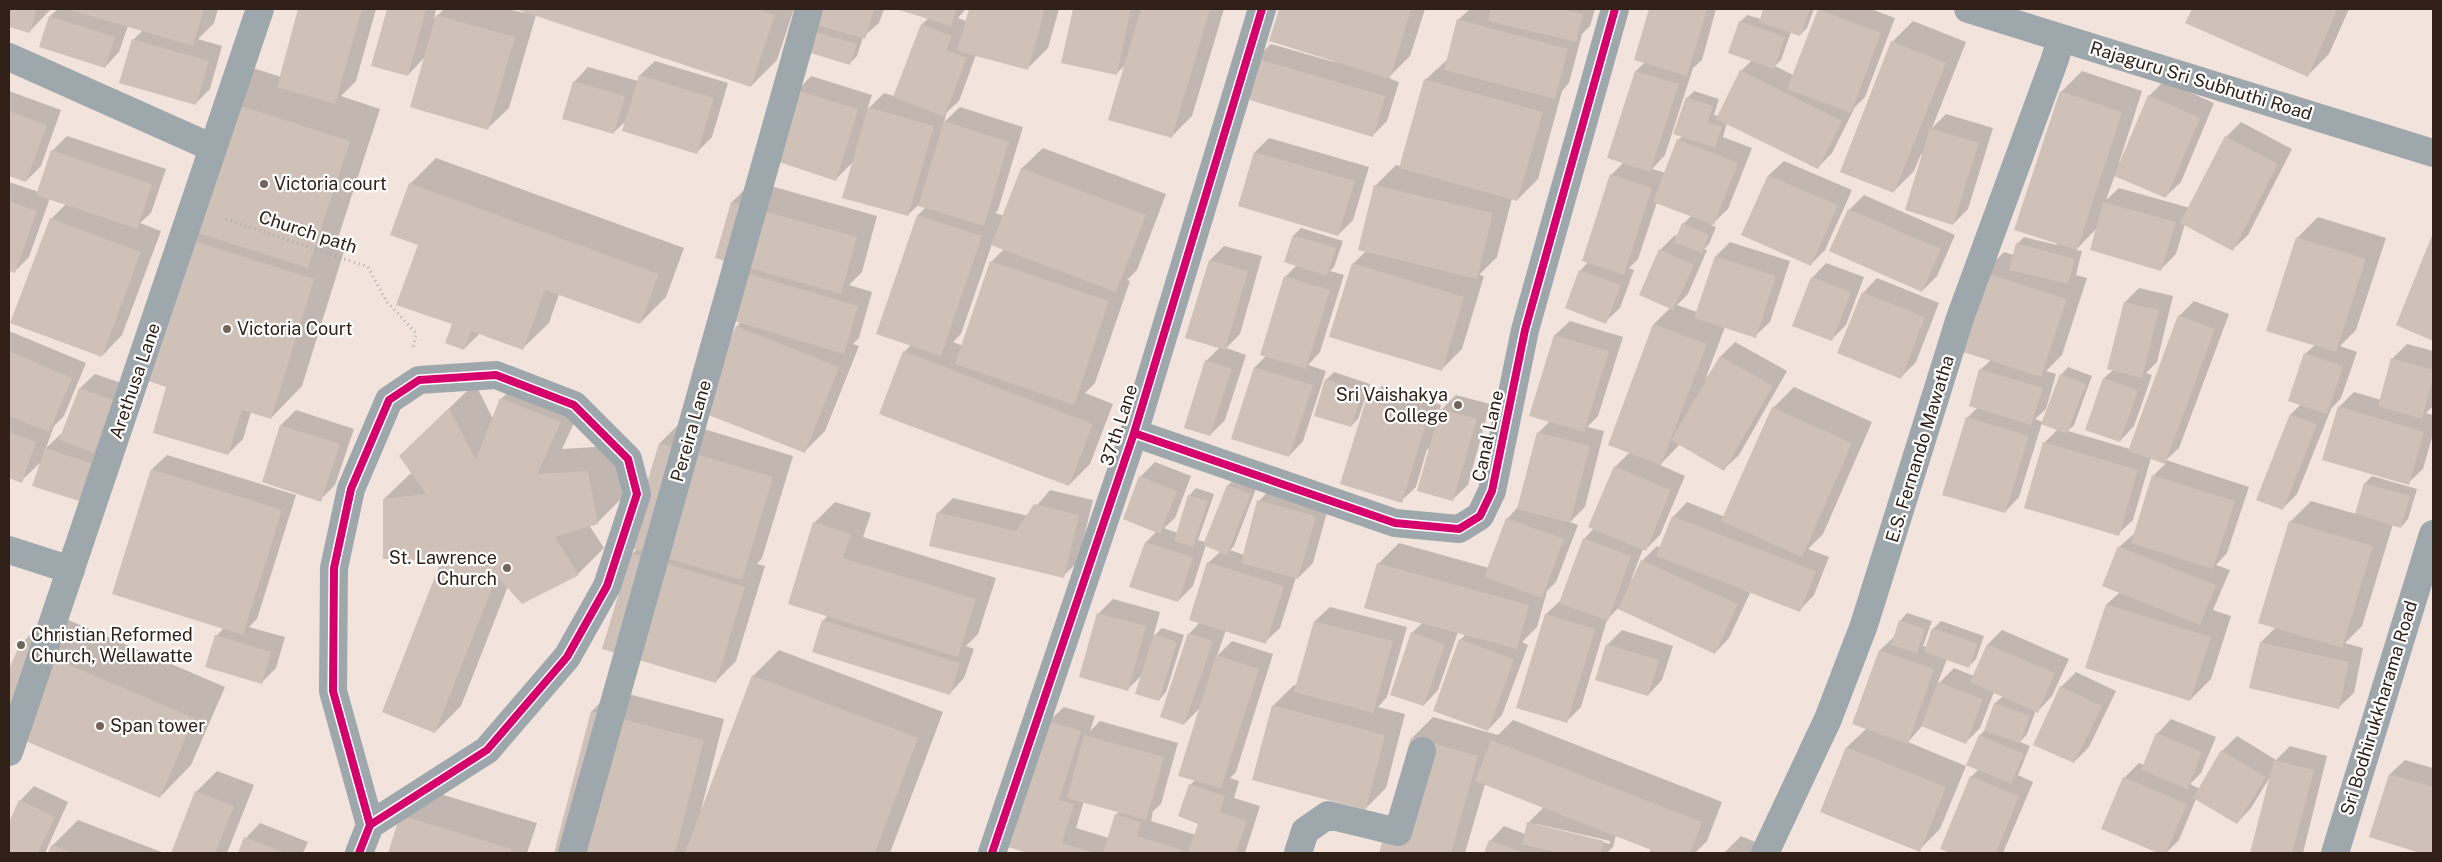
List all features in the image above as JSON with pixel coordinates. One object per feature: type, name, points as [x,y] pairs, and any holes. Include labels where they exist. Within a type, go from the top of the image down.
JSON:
[{"type":"street","name":"Arethusa Lane","points":[[9,752],[260,9]]},
{"type":"street","name":"Pereira Lane","points":[[572,853],[807,9]]},
{"type":"street","name":"37th Lane","points":[[999,851],[1134,433],[1262,9]]},
{"type":"street","name":"Canal Lane","points":[[1134,433],[1395,523],[1458,529],[1480,516],[1492,491],[1525,330],[1615,9]]},
{"type":"street","name":"Rajaguru Sri Subhuthi Road","points":[[1968,9],[2433,153]]},
{"type":"street","name":"E.S. Fernando Mawatha","points":[[1765,853],[1828,719],[1864,625],[1960,318],[2055,59],[2060,38]]},
{"type":"street","points":[[9,57],[213,148]]},
{"type":"street","points":[[359,853],[370,825],[486,750],[567,657],[607,586],[637,494],[628,459],[574,405],[496,375],[419,380],[389,400],[351,489],[334,568],[332,691],[370,825]]},
{"type":"street","name":"Sri Bodhirukkharama Road","points":[[2335,853],[2433,534]]},
{"type":"street","points":[[9,550],[71,570]]},
{"type":"street","points":[[1298,853],[1305,830],[1328,815],[1398,832],[1422,751]]},
{"type":"building","points":[[9,9],[37,9],[30,33],[9,27]]},
{"type":"building","points":[[67,9],[204,9],[193,46]]},
{"type":"building","points":[[298,9],[362,9],[335,104],[277,87]]},
{"type":"building","points":[[387,9],[426,9],[408,76],[371,66]]},
{"type":"building","points":[[515,9],[758,9],[775,15],[751,87]]},
{"type":"building","points":[[803,9],[874,10],[865,39],[800,20]]},
{"type":"building","points":[[896,9],[957,9],[951,26]]},
{"type":"building","points":[[969,9],[1045,9],[1028,70],[957,51]]},
{"type":"building","points":[[1073,9],[1131,9],[1117,75],[1061,63]]},
{"type":"building","points":[[1141,9],[1210,9],[1172,138],[1108,120]]},
{"type":"building","points":[[1279,9],[1411,9],[1390,79],[1269,41]]},
{"type":"building","points":[[1491,9],[1562,9],[1583,14],[1576,42],[1488,21]]},
{"type":"building","points":[[1649,9],[1707,9],[1687,76],[1634,60]]},
{"type":"building","points":[[1763,9],[1810,9],[1800,36],[1759,22]]},
{"type":"building","points":[[1818,9],[1881,33],[1851,113],[1787,89]]},
{"type":"building","points":[[2192,9],[2337,10],[2308,77],[2185,23]]},
{"type":"building","points":[[436,15],[515,37],[488,130],[410,107]]},
{"type":"building","points":[[49,16],[115,37],[105,68],[39,47]]},
{"type":"building","points":[[1457,19],[1568,49],[1555,99],[1444,70]]},
{"type":"building","points":[[1739,21],[1785,37],[1774,69],[1728,53]]},
{"type":"building","points":[[921,24],[952,36],[946,50],[967,58],[944,117],[893,97]]},
{"type":"building","points":[[797,26],[857,44],[850,65],[791,47]]},
{"type":"building","points":[[132,39],[209,61],[196,105],[119,83]]},
{"type":"building","points":[[1891,41],[1946,63],[1894,193],[1840,172]]},
{"type":"building","points":[[1255,58],[1385,96],[1373,137],[1243,98]]},
{"type":"building","points":[[1740,70],[1842,121],[1818,169],[1716,119]]},
{"type":"building","points":[[1635,71],[1679,84],[1650,172],[1607,158]]},
{"type":"building","points":[[639,75],[714,98],[697,154],[622,131]]},
{"type":"building","points":[[1424,79],[1543,112],[1517,201],[1399,168]]},
{"type":"building","points":[[573,81],[625,96],[614,134],[562,119]]},
{"type":"building","points":[[795,90],[858,109],[836,181],[776,161]]},
{"type":"building","points":[[2060,91],[2122,112],[2077,250],[2014,230]]},
{"type":"building","points":[[2148,95],[2200,118],[2166,198],[2114,176]]},
{"type":"building","points":[[1686,97],[1713,106],[1708,122],[1722,127],[1715,148],[1673,134]]},
{"type":"building","name":"Victoria court","points":[[220,99],[350,141],[308,268],[179,227]]},
{"type":"building","points":[[868,107],[934,126],[908,216],[842,198]]},
{"type":"building","points":[[9,111],[47,125],[26,182],[9,176]]},
{"type":"building","points":[[944,121],[1009,142],[984,226],[918,206]]},
{"type":"building","points":[[1930,128],[1979,143],[1953,225],[1905,210]]},
{"type":"building","points":[[2225,136],[2278,164],[2233,251],[2180,223]]},
{"type":"building","points":[[1677,139],[1738,163],[1714,225],[1653,202]]},
{"type":"building","points":[[51,150],[152,184],[137,229],[36,195]]},
{"type":"building","points":[[1254,152],[1355,181],[1338,236],[1238,206]]},
{"type":"building","points":[[1021,168],[1146,215],[1116,292],[991,245]]},
{"type":"building","points":[[1610,174],[1652,188],[1624,275],[1582,261]]},
{"type":"building","points":[[1768,175],[1838,205],[1811,266],[1741,235]]},
{"type":"building","points":[[409,183],[659,274],[640,324],[545,290],[523,350],[471,331],[464,350],[445,343],[452,324],[396,305],[418,245],[390,235]]},
{"type":"building","points":[[1374,185],[1493,213],[1477,279],[1358,250]]},
{"type":"building","points":[[9,201],[37,211],[15,273],[9,271]]},
{"type":"building","points":[[731,202],[857,237],[841,294],[715,258]]},
{"type":"building","points":[[2103,202],[2176,222],[2161,271],[2090,250]]},
{"type":"building","points":[[1848,209],[1941,249],[1922,292],[1829,251]]},
{"type":"building","points":[[917,215],[982,236],[941,356],[876,334]]},
{"type":"building","points":[[50,218],[141,252],[102,357],[10,323]]},
{"type":"building","points":[[1682,223],[1709,235],[1702,253],[1674,242]]},
{"type":"building","points":[[2433,233],[2433,341],[2396,325]]},
{"type":"building","points":[[1293,235],[1336,248],[1327,276],[1284,262]]},
{"type":"building","points":[[2296,237],[2366,259],[2336,352],[2266,331]]},
{"type":"building","name":"Victoria Court","points":[[185,238],[314,279],[271,419],[242,410],[228,455],[153,433],[166,387],[139,378]]},
{"type":"building","points":[[2016,243],[2075,259],[2068,284],[2009,270]]},
{"type":"building","points":[[1659,249],[1694,265],[1673,310],[1639,295]]},
{"type":"building","points":[[1715,256],[1776,276],[1756,338],[1694,318]]},
{"type":"building","points":[[1209,260],[1248,271],[1225,350],[1185,338]]},
{"type":"building","points":[[990,261],[1109,301],[1074,405],[955,364]]},
{"type":"building","points":[[1352,263],[1464,297],[1442,371],[1329,337]]},
{"type":"building","points":[[726,267],[858,306],[844,354],[711,314]]},
{"type":"building","points":[[1579,270],[1621,285],[1606,324],[1565,308]]},
{"type":"building","points":[[1982,272],[2067,299],[2041,377],[1957,350]]},
{"type":"building","points":[[1284,276],[1330,290],[1306,369],[1260,355]]},
{"type":"building","points":[[1811,277],[1851,292],[1832,341],[1792,326]]},
{"type":"building","points":[[1862,292],[1925,317],[1901,379],[1837,353]]},
{"type":"building","points":[[2124,302],[2159,310],[2142,378],[2107,369]]},
{"type":"building","points":[[2178,315],[2215,329],[2165,464],[2128,451]]},
{"type":"building","points":[[1653,324],[1707,344],[1661,465],[1608,445]]},
{"type":"building","points":[[736,326],[839,367],[805,453],[701,412]]},
{"type":"building","points":[[1554,335],[1609,351],[1584,432],[1529,416]]},
{"type":"building","points":[[9,351],[72,378],[49,432],[9,416]]},
{"type":"building","points":[[903,351],[1093,424],[1069,486],[879,414]]},
{"type":"building","points":[[2304,353],[2343,366],[2327,414],[2288,401]]},
{"type":"building","points":[[1720,356],[1773,386],[1724,471],[1671,440]]},
{"type":"building","points":[[2391,358],[2433,370],[2433,378],[2422,419],[2378,406]]},
{"type":"building","points":[[1205,360],[1232,369],[1210,436],[1184,428]]},
{"type":"building","points":[[1254,367],[1313,385],[1289,457],[1231,439]]},
{"type":"building","points":[[1979,369],[2043,388],[2031,425],[1969,406]]},
{"type":"building","points":[[2060,374],[2086,384],[2067,434],[2041,424]]},
{"type":"building","points":[[2103,378],[2138,390],[2120,442],[2085,430]]},
{"type":"building","points":[[1325,379],[1363,391],[1351,427],[1314,416]]},
{"type":"building","points":[[79,388],[113,400],[94,453],[59,440]]},
{"type":"building","name":"St. Lawrence Church","points":[[500,398],[561,422],[537,474],[588,471],[598,524],[555,537],[579,575],[522,604],[497,576],[435,733],[382,712],[441,561],[383,559],[383,499],[426,494],[399,456],[449,408],[476,460]]},
{"type":"building","points":[[1366,400],[1427,420],[1402,503],[1340,484]]},
{"type":"building","points":[[2338,406],[2424,432],[2409,485],[2322,460]]},
{"type":"building","points":[[1772,407],[1852,443],[1802,557],[1721,521]]},
{"type":"building","points":[[1440,409],[1477,419],[1453,501],[1417,491]]},
{"type":"building","points":[[2290,414],[2317,424],[2283,510],[2256,500]]},
{"type":"building","points":[[1966,417],[2029,436],[2005,513],[1942,495]]},
{"type":"building","points":[[280,425],[340,444],[321,502],[262,482]]},
{"type":"building","points":[[9,432],[36,442],[22,483],[9,478]]},
{"type":"building","points":[[1537,432],[1590,446],[1570,523],[1517,509]]},
{"type":"building","points":[[2043,442],[2138,470],[2119,536],[2024,508]]},
{"type":"building","points":[[659,443],[773,477],[742,580],[628,547]]},
{"type":"building","points":[[45,448],[91,463],[79,501],[32,486]]},
{"type":"building","points":[[1614,466],[1671,490],[1646,551],[1588,527]]},
{"type":"building","points":[[151,469],[282,510],[243,635],[112,594]]},
{"type":"building","points":[[2152,475],[2235,501],[2213,569],[2131,543]]},
{"type":"building","points":[[1139,476],[1177,491],[1160,534],[1123,519]]},
{"type":"building","points":[[2364,483],[2410,496],[2401,528],[2355,514]]},
{"type":"building","points":[[1227,485],[1251,494],[1227,555],[1203,545]]},
{"type":"building","points":[[1188,495],[1208,501],[1193,547],[1174,541]]},
{"type":"building","points":[[1257,500],[1316,516],[1298,579],[1241,563]]},
{"type":"building","points":[[1034,504],[1079,515],[1064,578],[929,546],[937,512],[1016,531]]},
{"type":"building","points":[[1672,516],[1816,571],[1800,612],[1656,556]]},
{"type":"building","points":[[1506,518],[1564,539],[1542,598],[1484,577]]},
{"type":"building","points":[[2289,521],[2373,546],[2342,648],[2258,623]]},
{"type":"building","points":[[813,522],[851,534],[843,558],[976,599],[958,657],[788,604]]},
{"type":"building","points":[[1583,538],[1631,556],[1608,621],[1559,603]]},
{"type":"building","points":[[1145,542],[1193,557],[1178,602],[1129,587]]},
{"type":"building","points":[[2118,546],[2216,585],[2200,625],[2102,586]]},
{"type":"building","points":[[631,553],[745,587],[716,683],[602,649]]},
{"type":"building","points":[[1641,560],[1738,604],[1715,654],[1618,609]]},
{"type":"building","points":[[1207,562],[1284,586],[1266,644],[1189,620]]},
{"type":"building","points":[[1377,563],[1529,605],[1517,649],[1364,608]]},
{"type":"building","points":[[2106,604],[2211,637],[2190,701],[2085,668]]},
{"type":"building","points":[[1097,613],[1146,626],[1128,691],[1079,677]]},
{"type":"building","points":[[1545,614],[1595,629],[1567,723],[1516,708]]},
{"type":"building","points":[[822,620],[960,663],[950,695],[812,652]]},
{"type":"building","points":[[1899,620],[1925,629],[1917,653],[1891,645]]},
{"type":"building","points":[[1314,621],[1393,641],[1373,713],[1294,692]]},
{"type":"building","points":[[1932,628],[1978,644],[1969,668],[1924,652]]},
{"type":"building","points":[[1411,632],[1445,644],[1424,706],[1390,695]]},
{"type":"building","points":[[1188,633],[1213,641],[1184,725],[1160,717]]},
{"type":"building","points":[[1154,634],[1177,642],[1159,701],[1135,694]]},
{"type":"building","points":[[215,635],[271,652],[262,684],[205,667]]},
{"type":"building","points":[[1459,639],[1514,659],[1488,731],[1433,711]]},
{"type":"building","points":[[2260,642],[2349,662],[2339,709],[2249,688]]},
{"type":"building","name":"Span tower","points":[[20,644],[194,718],[160,798],[9,734],[9,669]]},
{"type":"building","points":[[1606,644],[1659,660],[1648,696],[1595,680]]},
{"type":"building","points":[[1987,644],[2055,673],[2038,713],[1970,682]]},
{"type":"building","points":[[1879,650],[1934,669],[1908,744],[1852,724]]},
{"type":"building","points":[[1216,655],[1259,669],[1221,788],[1178,776]]},
{"type":"building","points":[[752,675],[918,738],[875,853],[685,853]]},
{"type":"building","points":[[1938,682],[1983,699],[1966,744],[1921,726]]},
{"type":"building","points":[[2060,686],[2102,706],[2074,763],[2033,745]]},
{"type":"building","points":[[1994,703],[2030,716],[2020,743],[1984,731]]},
{"type":"building","points":[[1272,705],[1385,735],[1366,810],[1252,780]]},
{"type":"building","points":[[591,711],[704,740],[675,853],[554,853]]},
{"type":"building","points":[[1048,721],[1081,731],[1059,800],[1074,804],[1062,843],[1095,853],[1028,853],[1008,847]]},
{"type":"building","points":[[2156,733],[2202,752],[2187,789],[2141,770]]},
{"type":"building","points":[[1084,735],[1164,757],[1146,820],[1067,798]]},
{"type":"building","points":[[1979,735],[2024,754],[2011,784],[1966,765]]},
{"type":"building","points":[[1411,737],[1478,756],[1451,853],[1379,853]]},
{"type":"building","points":[[1491,740],[1702,822],[1690,853],[1659,853],[1475,781]]},
{"type":"building","points":[[1846,747],[1946,787],[1920,852],[1820,812]]},
{"type":"building","points":[[2221,750],[2266,777],[2237,824],[2193,798]]},
{"type":"building","points":[[2274,760],[2314,770],[2292,853],[2250,853]]},
{"type":"building","points":[[2389,774],[2433,787],[2433,853],[2420,853],[2369,837]]},
{"type":"building","points":[[1970,776],[2019,796],[1996,853],[1950,853],[1940,849]]},
{"type":"building","points":[[2123,777],[2187,804],[2166,853],[2158,853],[2101,829]]},
{"type":"building","points":[[1189,784],[1225,796],[1220,812],[1247,821],[1236,853],[1188,853],[1198,824],[1178,816]]},
{"type":"building","points":[[195,791],[234,806],[215,853],[171,853]]},
{"type":"building","points":[[19,800],[55,817],[38,853],[9,853],[9,822]]},
{"type":"building","points":[[1115,814],[1141,822],[1137,836],[1182,850],[1181,853],[1103,853]]},
{"type":"building","points":[[400,815],[512,849],[510,853],[388,853]]},
{"type":"building","points":[[1527,822],[1604,841],[1601,853],[1558,853],[1522,844]]},
{"type":"building","points":[[244,837],[286,853],[238,853]]},
{"type":"building","points":[[1489,840],[1525,853],[1484,853]]},
{"type":"building","points":[[51,845],[73,853],[48,853]]},
{"type":"cycle path","points":[[992,853],[1134,433],[1262,9]]},
{"type":"cycle path","points":[[1134,433],[1395,523],[1459,529],[1480,516],[1492,491],[1525,330],[1615,9]]},
{"type":"cycle path","points":[[359,853],[370,825],[487,750],[567,657],[607,586],[637,494],[628,459],[574,405],[496,375],[419,380],[389,400],[351,489],[334,568],[333,691],[370,825]]},
{"type":"place","name":"Victoria court","points":[[264,184]]},
{"type":"place","name":"Victoria Court","points":[[227,329]]},
{"type":"place","name":"Sri Vaishakya College","points":[[1458,405]]},
{"type":"place","name":"St. Lawrence Church","points":[[507,568]]},
{"type":"place","name":"Christian Reformed Church, Wellawatte","points":[[21,645]]},
{"type":"place","name":"Span tower","points":[[100,726]]}]
